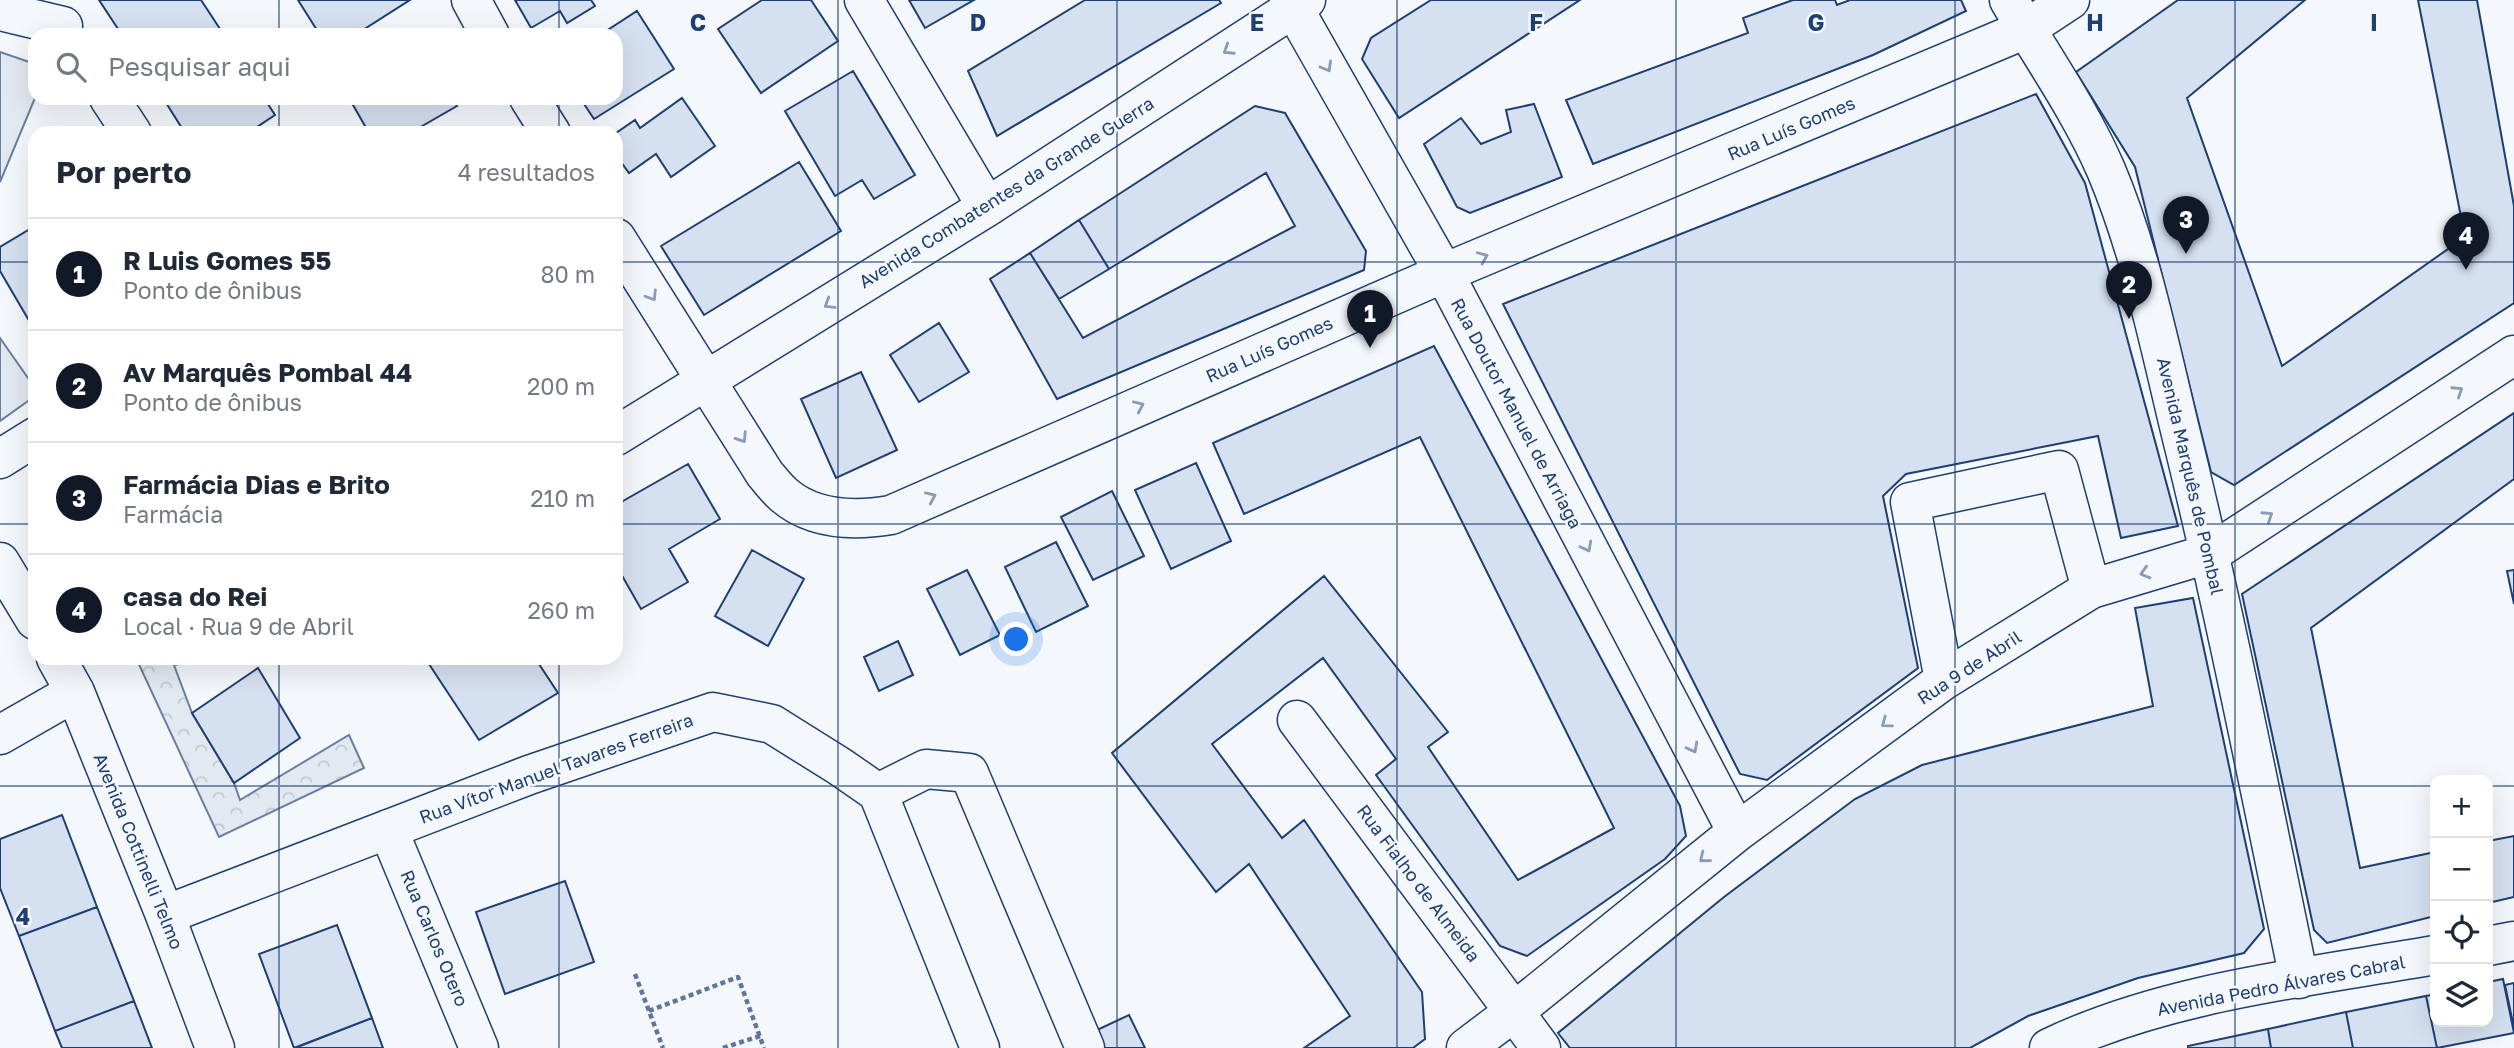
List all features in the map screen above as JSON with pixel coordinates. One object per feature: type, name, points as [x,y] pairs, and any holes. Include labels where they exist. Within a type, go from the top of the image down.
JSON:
[{"type":"street","points":[[471,0],[487,28]]},
{"type":"street","points":[[864,0],[987,207]]},
{"type":"street","name":"Rua Luís Gomes","points":[[623,249],[765,474],[784,496],[806,508],[833,517],[867,519],[891,515],[1444,273],[2017,15],[2070,0]]},
{"type":"street","name":"Avenida Combatentes da Grande Guerra","points":[[623,432],[987,207],[1296,3]]},
{"type":"street","name":"Rua Doutor Manuel de Arriaga","points":[[1296,3],[1444,273],[1737,832]]},
{"type":"street","points":[[0,10],[60,20]]},
{"type":"street","name":"Avenida Marquês de Pombal","points":[[2017,15],[2075,105],[2092,140],[2119,205],[2146,290],[2210,553],[2299,979]]},
{"type":"street","points":[[114,105],[127,126]]},
{"type":"street","points":[[533,105],[547,126]]},
{"type":"street","name":"Rua 9 de Abril","points":[[1466,1048],[1737,832],[1944,680],[2091,589],[2210,553],[2514,355]]},
{"type":"street","points":[[0,459],[28,441]]},
{"type":"street","points":[[1944,680],[1910,502],[2059,470],[2091,589]]},
{"type":"street","points":[[0,562],[28,609]]},
{"type":"street","name":"Avenida Cottinelli Telmo","points":[[60,665],[75,692],[165,915],[215,1048]]},
{"type":"street","points":[[0,735],[75,692]]},
{"type":"street","name":"Rua Vítor Manuel Tavares Ferreira","points":[[165,915],[528,775],[713,712],[772,724],[878,793]]},
{"type":"street","name":"Rua Fialho de Almeida","points":[[1297,720],[1541,1048]]},
{"type":"street","points":[[980,1048],[878,793],[926,769],[969,773],[1085,1048]]},
{"type":"street","name":"Rua Carlos Otero","points":[[388,829],[467,1013],[479,1048]]},
{"type":"street","points":[[2493,945],[2514,941]]},
{"type":"street","name":"Avenida Pedro Álvares Cabral","points":[[2049,1048],[2088,1030],[2176,1003],[2430,956]]},
{"type":"path","points":[[635,974],[663,1048]]},
{"type":"path","points":[[649,1012],[738,977],[764,1048]]},
{"type":"path","points":[[723,1048],[760,1036]]},
{"type":"green space","points":[[0,52],[28,62],[28,105],[32,105],[0,182]]},
{"type":"green space","points":[[0,338],[28,378],[28,401],[0,421]]},
{"type":"green space","points":[[139,665],[174,665],[192,713],[234,783],[240,800],[349,735],[364,768],[219,837]]},
{"type":"building","points":[[99,0],[201,0],[219,28],[117,28]]},
{"type":"building","points":[[298,0],[410,0],[366,28],[316,28]]},
{"type":"building","points":[[515,0],[591,0],[595,6],[567,23],[560,11],[531,28]]},
{"type":"building","points":[[762,0],[811,0],[838,41],[761,93],[718,29]]},
{"type":"building","points":[[909,0],[974,0],[925,28]]},
{"type":"building","points":[[1085,0],[1219,0],[1221,3],[997,136],[968,71]]},
{"type":"building","points":[[1431,0],[1580,0],[1399,118],[1362,59],[1371,38]]},
{"type":"building","points":[[1793,0],[1835,0],[1837,5],[1850,0],[1961,0],[1966,11],[1873,55],[1593,164],[1566,100],[1748,33],[1743,18]]},
{"type":"building","points":[[2178,0],[2305,0],[2187,98],[2282,366],[2465,237],[2418,0],[2477,0],[2514,206],[2514,303],[2234,485],[2211,472],[2135,167],[2076,72]]},
{"type":"building","points":[[637,11],[674,69],[623,101],[623,28],[611,28]]},
{"type":"building","points":[[853,71],[915,175],[874,199],[862,180],[835,196],[785,111]]},
{"type":"building","points":[[2036,94],[2085,183],[2178,526],[2121,538],[2098,436],[1906,474],[1883,496],[1918,668],[1767,780],[1740,774],[1503,304]]},
{"type":"building","points":[[682,98],[715,146],[671,177],[656,154],[629,173],[623,165],[623,128],[635,120],[640,128]]},
{"type":"building","points":[[1534,104],[1562,177],[1470,213],[1457,207],[1424,144],[1461,118],[1481,144],[1511,132],[1506,110]]},
{"type":"building","points":[[167,105],[269,105],[275,115],[258,126],[181,126]]},
{"type":"building","points":[[353,105],[457,106],[422,126],[365,126]]},
{"type":"building","points":[[585,105],[616,105],[594,119]]},
{"type":"building","points":[[1255,106],[1285,113],[1366,251],[1364,270],[1057,399],[990,279],[1030,253],[1083,338],[1295,226],[1266,173],[1109,269],[1079,220]]},
{"type":"building","points":[[799,162],[841,231],[704,315],[661,246]]},
{"type":"building","points":[[1079,220],[1109,269],[1059,299],[1030,253]]},
{"type":"building","points":[[28,230],[28,319],[0,271],[0,247]]},
{"type":"building","points":[[939,323],[969,372],[919,402],[890,355]]},
{"type":"building","points":[[1434,346],[1680,806],[1686,836],[1665,859],[1527,956],[1500,946],[1376,775],[1396,759],[1323,658],[1212,744],[1282,838],[1304,820],[1422,992],[1425,1039],[1413,1048],[1304,1048],[1350,1016],[1249,864],[1216,892],[1112,753],[1324,576],[1448,732],[1428,747],[1518,880],[1614,828],[1420,437],[1244,514],[1213,443]]},
{"type":"building","points":[[861,372],[897,450],[836,478],[801,399]]},
{"type":"building","points":[[2514,413],[2514,479],[2311,628],[2360,868],[2430,853],[2430,917],[2327,943],[2314,930],[2242,594]]},
{"type":"building","points":[[1196,463],[1231,541],[1171,569],[1135,490]]},
{"type":"building","points":[[688,464],[720,519],[669,549],[688,582],[641,609],[623,577],[623,501]]},
{"type":"building","points":[[1112,491],[1144,556],[1093,580],[1061,517]]},
{"type":"building","points":[[1056,542],[1088,606],[1036,632],[1005,567]]},
{"type":"building","points":[[752,550],[804,579],[768,646],[715,616]]},
{"type":"building","points":[[967,570],[1000,635],[960,655],[927,589]]},
{"type":"building","points":[[2514,570],[2514,604],[2507,571]]},
{"type":"building","points":[[2193,598],[2264,929],[2244,953],[2138,978],[2028,1016],[1970,1048],[1570,1048],[1558,1033],[1724,897],[1855,799],[1922,765],[2153,706],[2135,608]]},
{"type":"building","points":[[898,641],[913,675],[879,691],[864,657]]},
{"type":"building","points":[[430,665],[540,665],[558,693],[479,740]]},
{"type":"building","points":[[258,668],[300,738],[234,783],[192,713]]},
{"type":"building","points":[[62,815],[97,907],[19,936],[0,888],[0,839]]},
{"type":"building","points":[[2514,836],[2514,897],[2493,902],[2493,901],[2493,840]]},
{"type":"building","points":[[565,881],[594,962],[505,994],[476,912]]},
{"type":"building","points":[[97,907],[134,1001],[55,1031],[19,936]]},
{"type":"building","points":[[337,925],[372,1018],[294,1048],[259,954]]},
{"type":"building","points":[[2503,979],[2514,1033],[2437,1048],[2433,1027],[2493,1027],[2493,981]]},
{"type":"building","points":[[2514,983],[2514,1028],[2505,985]]},
{"type":"building","points":[[2430,995],[2430,1015],[2426,996]]},
{"type":"building","points":[[2426,996],[2430,1027],[2433,1027],[2437,1048],[2353,1048],[2346,1012]]},
{"type":"building","points":[[134,1001],[152,1048],[62,1048],[55,1031]]},
{"type":"building","points":[[2346,1012],[2353,1048],[2271,1048],[2268,1029]]},
{"type":"building","points":[[1129,1015],[1145,1048],[1085,1048],[1080,1038]]},
{"type":"building","points":[[372,1018],[383,1048],[295,1048]]},
{"type":"building","points":[[2268,1029],[2271,1048],[2188,1048],[2188,1046]]},
{"type":"place","name":"Farmácia Dias e Brito","points":[[2186,254]]},
{"type":"place","name":"casa do Rei","points":[[2466,270]]},
{"type":"place","name":"Av Marquês Pombal 44","points":[[2129,319]]},
{"type":"place","name":"R Luis Gomes 55","points":[[1370,348]]}]
